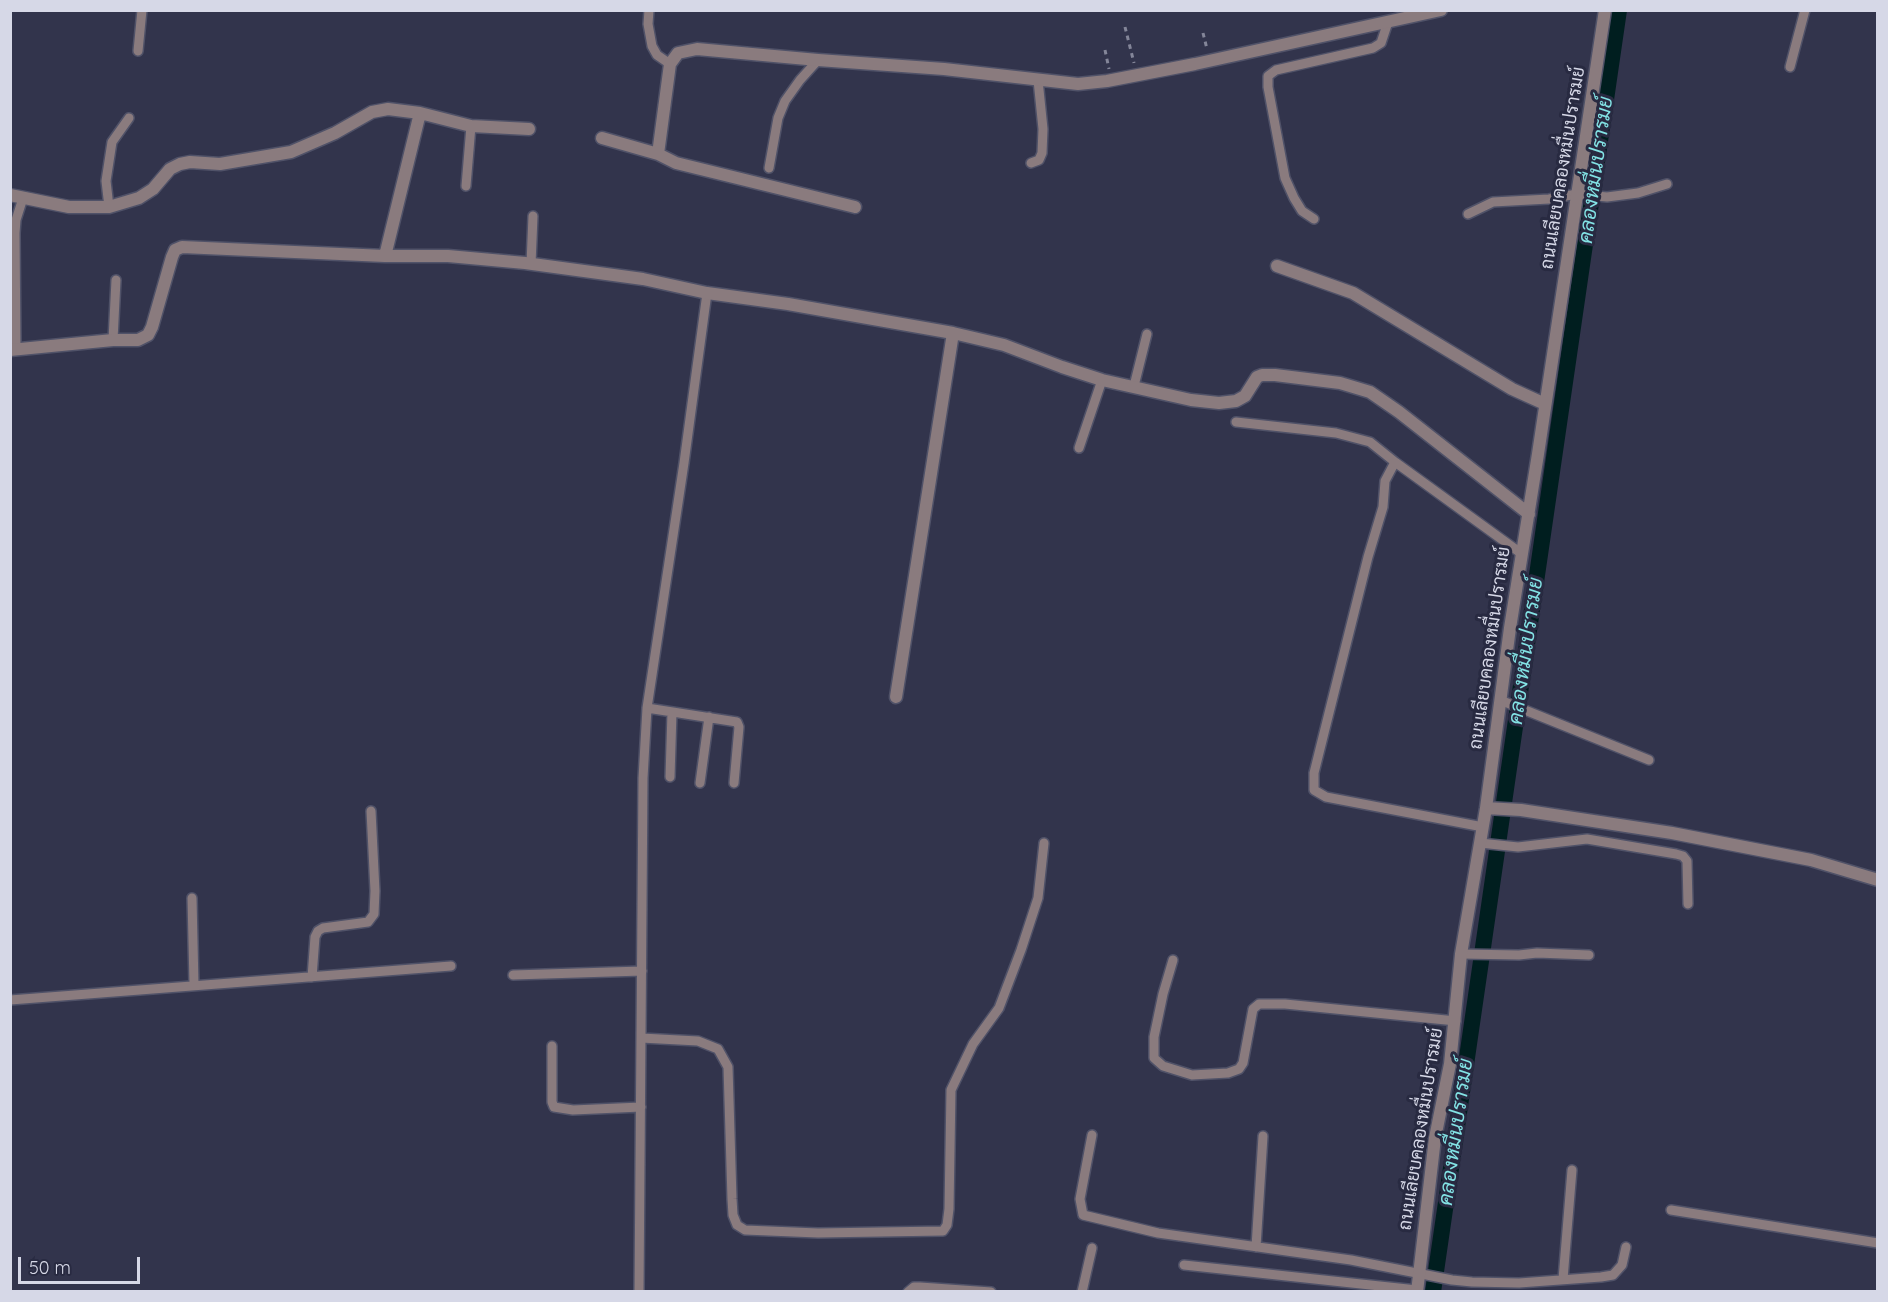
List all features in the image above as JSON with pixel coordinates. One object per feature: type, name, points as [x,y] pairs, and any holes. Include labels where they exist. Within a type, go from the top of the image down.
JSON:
[{"type":"street","points":[[658,154],[670,64],[678,53],[697,49],[944,69],[1078,84],[1137,76],[1441,10]]},
{"type":"street","name":"ถนนเลียบคลองหมื่นปรารมย์","points":[[1417,1291],[1435,1138],[1456,1021],[1461,954],[1486,808],[1500,700],[1605,10]]},
{"type":"street","points":[[17,196],[69,207],[110,207],[139,198],[153,189],[170,169],[180,164],[190,162],[220,164],[291,152],[335,133],[372,112],[388,109],[420,113],[471,126],[529,129]]},
{"type":"street","points":[[385,256],[420,113]]},
{"type":"street","points":[[602,138],[658,154],[676,163],[855,207]]},
{"type":"street","points":[[13,349],[138,340],[148,335],[172,257],[175,250],[182,247],[385,256],[448,256],[531,264],[643,279],[707,293],[788,304],[953,333],[1005,345],[1102,380],[1191,400],[1219,403],[1242,398],[1260,376],[1275,375],[1340,383],[1370,392],[1399,412],[1529,514]]},
{"type":"street","points":[[1277,266],[1353,293],[1512,389],[1545,404]]},
{"type":"street","points":[[896,697],[953,333]]},
{"type":"street","points":[[1486,808],[1521,810],[1672,833],[1810,860],[1878,880]]},
{"type":"lane","points":[[138,51],[142,10]]},
{"type":"lane","points":[[649,10],[648,24],[652,46],[657,56],[670,64]]},
{"type":"lane","points":[[1790,67],[1805,10]]},
{"type":"lane","points":[[1314,219],[1302,211],[1285,178],[1268,87],[1268,76],[1276,70],[1373,48],[1381,43],[1388,22]]},
{"type":"lane","points":[[769,168],[778,118],[785,101],[818,60]]},
{"type":"lane","points":[[1031,163],[1039,160],[1042,153],[1038,80]]},
{"type":"lane","points":[[110,207],[106,181],[112,142],[129,118]]},
{"type":"lane","points":[[465,186],[471,126]]},
{"type":"lane","points":[[1468,214],[1493,202],[1549,199],[1576,194],[1607,196],[1638,193],[1667,184]]},
{"type":"lane","points":[[13,349],[17,196]]},
{"type":"lane","points":[[531,264],[533,216]]},
{"type":"lane","points":[[113,340],[116,280]]},
{"type":"lane","points":[[639,1292],[643,778],[647,708],[707,293]]},
{"type":"lane","points":[[1134,387],[1148,334]]},
{"type":"lane","points":[[1079,448],[1102,380]]},
{"type":"lane","points":[[1236,422],[1336,433],[1370,442],[1522,554]]},
{"type":"lane","points":[[1395,462],[1385,481],[1383,507],[1368,557],[1314,772],[1314,790],[1326,797],[1483,827]]},
{"type":"lane","points":[[1500,700],[1649,760]]},
{"type":"lane","points":[[647,708],[735,721],[739,724],[734,783]]},
{"type":"lane","points":[[670,777],[672,712]]},
{"type":"lane","points":[[700,783],[709,717]]},
{"type":"lane","points":[[312,977],[315,937],[318,931],[323,928],[368,922],[374,914],[375,891],[370,812]]},
{"type":"lane","points":[[1480,843],[1518,847],[1587,839],[1683,856],[1687,861],[1688,904]]},
{"type":"lane","points":[[641,1038],[698,1041],[718,1049],[728,1067],[732,1198],[733,1215],[737,1225],[746,1230],[818,1233],[943,1231],[947,1225],[949,1209],[951,1090],[973,1044],[999,1008],[1021,950],[1038,898],[1044,843]]},
{"type":"lane","points":[[192,898],[194,985]]},
{"type":"lane","points":[[1461,954],[1589,955]]},
{"type":"lane","points":[[1173,960],[1154,1037],[1154,1058],[1163,1066],[1192,1075],[1228,1073],[1239,1069],[1243,1063],[1253,1010],[1259,1004],[1285,1004],[1456,1021]]},
{"type":"lane","points":[[10,1000],[451,966]]},
{"type":"lane","points":[[513,975],[642,971]]},
{"type":"lane","points":[[552,1046],[552,1102],[554,1107],[573,1110],[641,1107]]},
{"type":"lane","points":[[1092,1135],[1080,1199],[1083,1215],[1158,1233],[1351,1260],[1472,1282],[1519,1282],[1613,1275],[1622,1265],[1626,1247]]},
{"type":"lane","points":[[1256,1247],[1263,1136]]},
{"type":"lane","points":[[1563,1279],[1572,1170]]},
{"type":"lane","points":[[1671,1210],[1878,1243]]},
{"type":"lane","points":[[1082,1292],[1092,1248]]},
{"type":"lane","points":[[1184,1265],[1417,1291]]},
{"type":"lane","points":[[908,1292],[914,1287],[991,1292]]},
{"type":"path","points":[[1125,27],[1137,76]]},
{"type":"waterway","name":"คลองหมื่นปรารมย์","points":[[1433,1292],[1619,10]]}]
